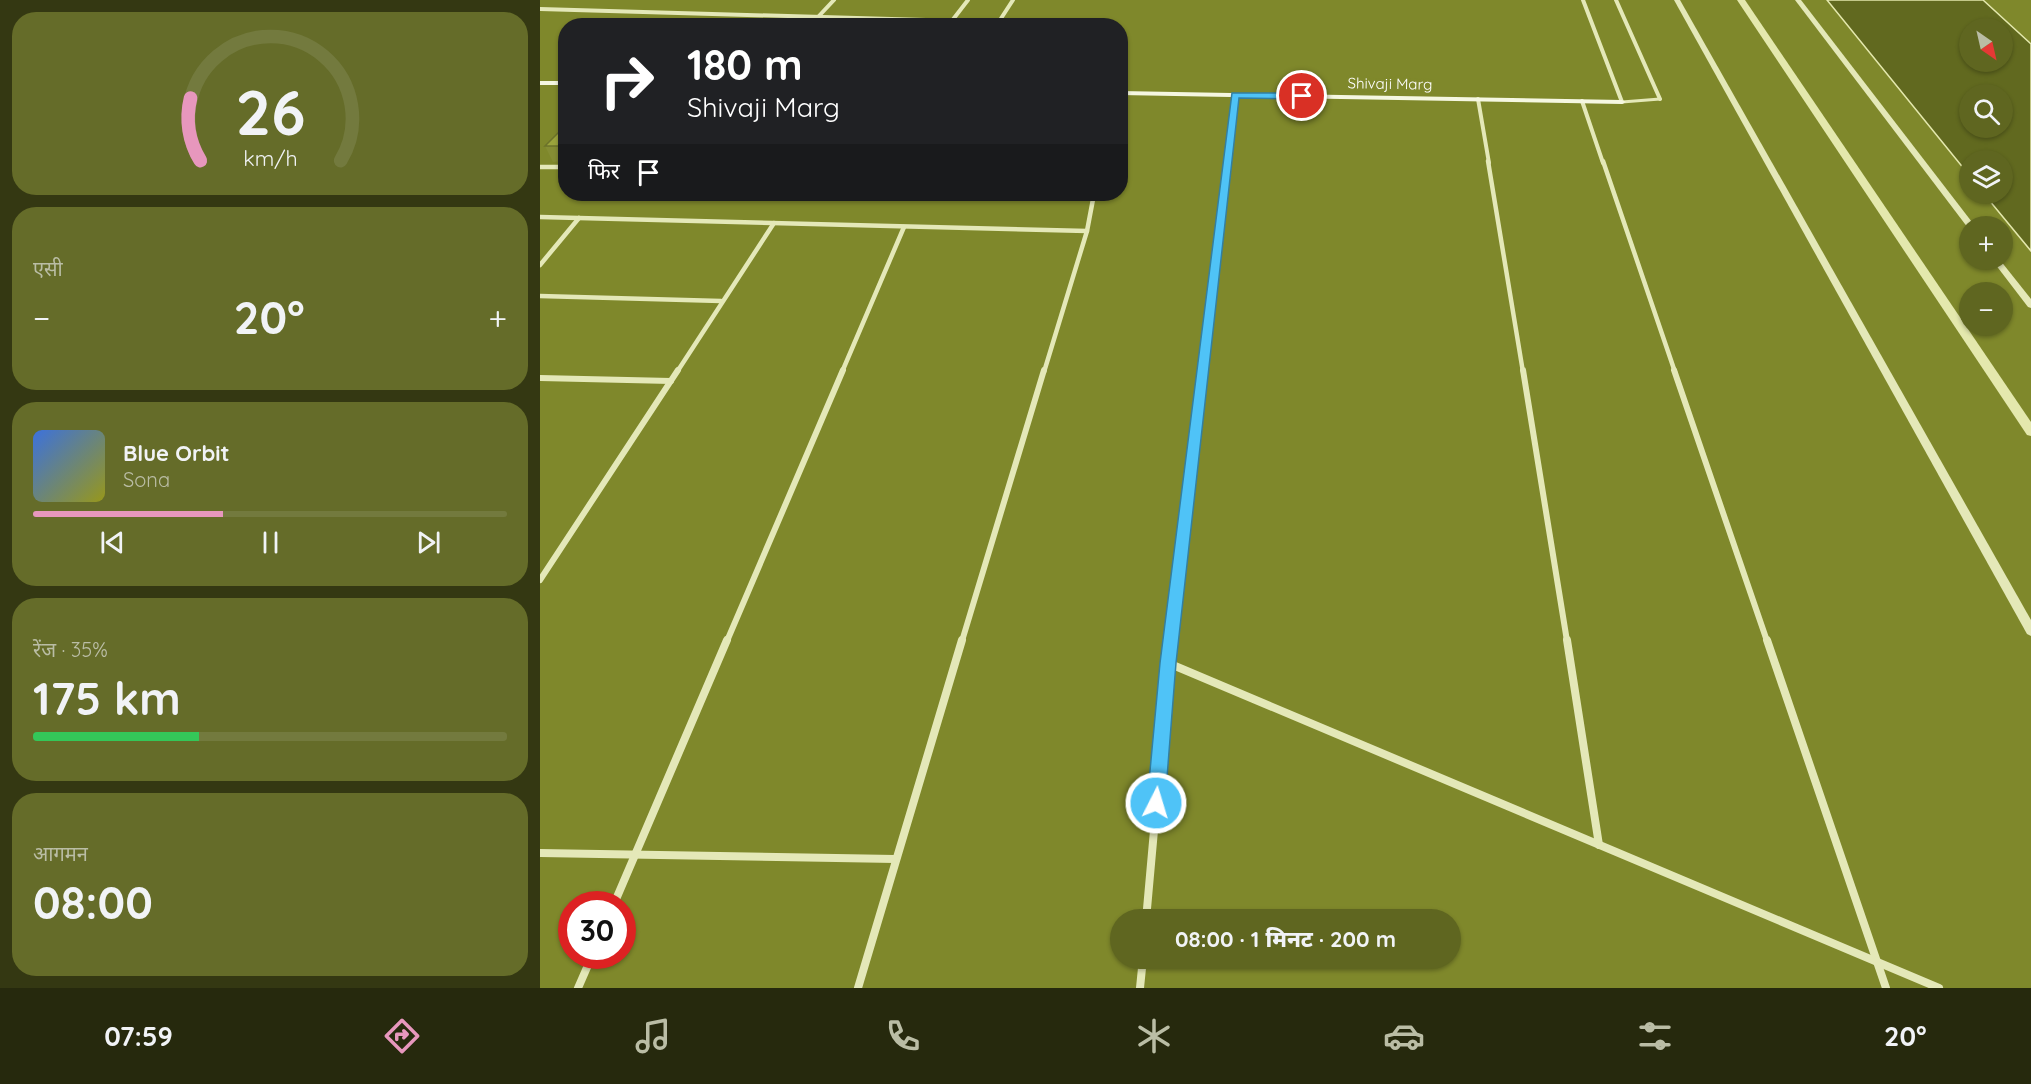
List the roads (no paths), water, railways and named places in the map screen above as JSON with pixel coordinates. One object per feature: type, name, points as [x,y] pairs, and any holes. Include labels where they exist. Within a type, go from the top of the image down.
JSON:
[{"type":"main road","points":[[540,83],[558,83]]},
{"type":"main road","name":"Shivaji Marg","points":[[1128,93],[1622,102]]},
{"type":"street","points":[[818,17],[834,0]]},
{"type":"street","points":[[954,18],[968,0]]},
{"type":"street","points":[[1000,18],[1013,0]]},
{"type":"street","points":[[1583,0],[1622,102]]},
{"type":"street","name":"Shivaji Marg","points":[[1616,0],[1660,99]]},
{"type":"street","points":[[1677,0],[2031,631]]},
{"type":"street","points":[[1798,0],[1963,216]]},
{"type":"street","points":[[540,9],[845,18]]},
{"type":"street","points":[[1147,909],[1168,663],[1235,95]]},
{"type":"street","points":[[1478,99],[1599,845]]},
{"type":"street","points":[[1582,101],[1886,988]]},
{"type":"street","points":[[540,167],[558,167]]},
{"type":"street","points":[[858,988],[895,859],[1087,231],[1093,201]]},
{"type":"street","points":[[540,217],[1087,231]]},
{"type":"street","points":[[540,265],[579,218]]},
{"type":"street","points":[[540,580],[774,223]]},
{"type":"street","points":[[620,891],[904,227]]},
{"type":"street","points":[[2004,270],[2031,305]]},
{"type":"street","points":[[540,296],[721,301]]},
{"type":"street","points":[[540,378],[671,381]]},
{"type":"street","points":[[1168,663],[1939,988]]},
{"type":"street","points":[[540,854],[895,859]]},
{"type":"street","points":[[578,988],[586,969]]},
{"type":"street","points":[[1140,988],[1142,969]]},
{"type":"lane","name":"Shivaji Marg","points":[[1622,102],[1660,99]]},
{"type":"waterway","points":[[1741,0],[2031,432]]}]
